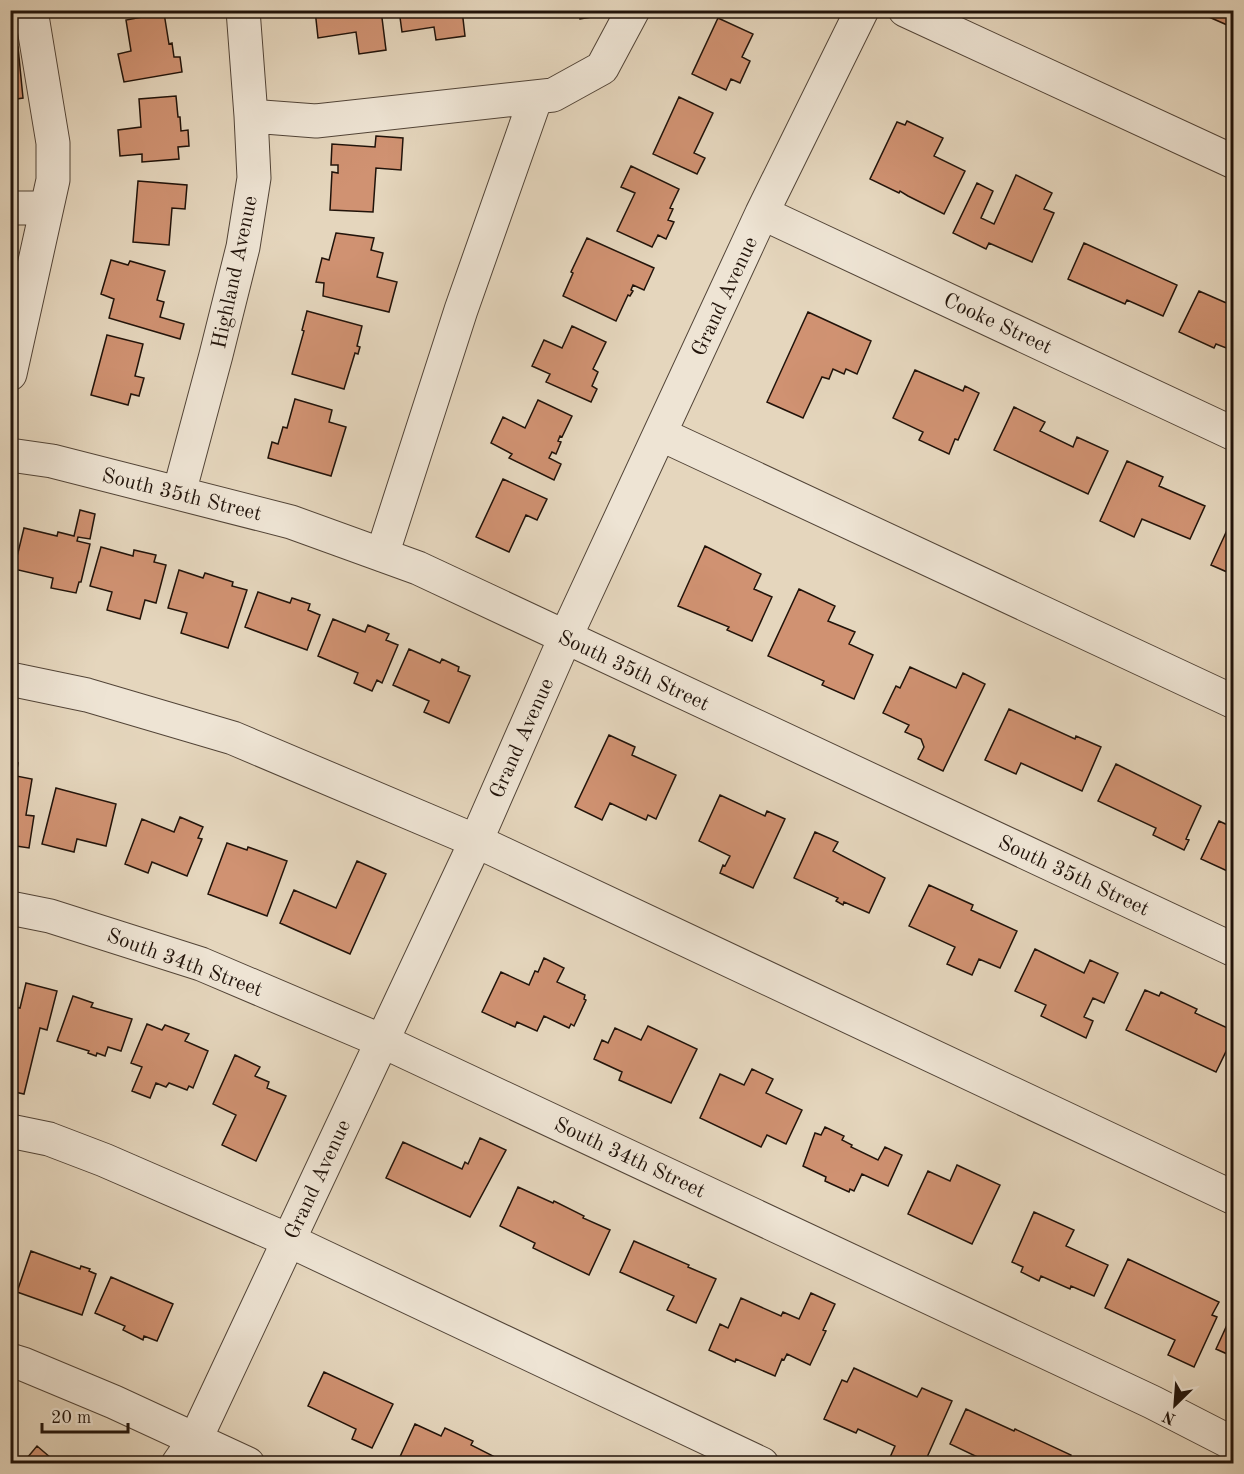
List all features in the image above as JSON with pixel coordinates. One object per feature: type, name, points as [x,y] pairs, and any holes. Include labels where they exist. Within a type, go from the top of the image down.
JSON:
[{"type":"street","points":[[10,374],[53,180],[53,144],[31,10]]},
{"type":"street","name":"Highland Avenue","points":[[179,493],[243,247],[254,178],[243,10]]},
{"type":"street","points":[[251,116],[316,121],[553,95],[602,68],[633,10]]},
{"type":"street","name":"Grand Avenue","points":[[187,1451],[476,841],[565,638],[762,213],[861,10]]},
{"type":"street","points":[[905,10],[1233,162]]},
{"type":"street","points":[[382,555],[461,310],[536,97]]},
{"type":"street","points":[[10,208],[46,208]]},
{"type":"street","name":"Cooke Street","points":[[762,213],[1233,434]]},
{"type":"street","points":[[660,434],[1233,702]]},
{"type":"street","name":"South 35th Street","points":[[10,455],[52,461],[291,522],[418,568],[1233,950]]},
{"type":"street","points":[[10,679],[87,695],[233,738],[476,841],[1233,1198]]},
{"type":"street","name":"South 34th Street","points":[[10,908],[50,916],[201,964],[382,1041],[1152,1402],[1228,1441],[1233,1446]]},
{"type":"street","points":[[10,1131],[49,1139],[288,1240],[762,1464]]},
{"type":"street","points":[[10,1360],[114,1402],[187,1451],[248,1464]]},
{"type":"street","points":[[1230,1464],[1233,1455]]},
{"type":"building","points":[[315,10],[381,10],[386,50],[359,54],[356,32],[318,38]]},
{"type":"building","points":[[399,10],[462,10],[465,36],[436,40],[434,27],[402,32]]},
{"type":"building","points":[[579,10],[623,10],[623,12],[580,19]]},
{"type":"building","points":[[1212,10],[1234,10],[1234,28],[1209,17]]},
{"type":"building","points":[[164,13],[169,44],[172,43],[174,57],[180,57],[182,72],[124,82],[118,54],[131,51],[126,20]]},
{"type":"building","points":[[718,18],[753,34],[742,57],[750,61],[740,83],[731,79],[726,90],[692,74]]},
{"type":"building","points":[[18,47],[23,98],[10,100],[10,48]]},
{"type":"building","points":[[176,96],[181,131],[188,130],[189,146],[178,147],[179,159],[142,162],[142,154],[120,156],[118,130],[141,127],[139,99]]},
{"type":"building","points":[[679,97],[713,113],[694,153],[705,158],[697,174],[653,154]]},
{"type":"building","points":[[907,121],[943,138],[934,156],[965,171],[944,214],[900,191],[899,193],[870,179],[897,122],[905,125]]},
{"type":"building","points":[[376,136],[403,138],[401,170],[376,168],[373,212],[330,210],[332,172],[338,173],[338,165],[331,165],[332,144],[375,147]]},
{"type":"building","points":[[631,166],[679,189],[670,208],[673,209],[668,220],[674,222],[666,239],[658,235],[652,247],[617,231],[635,193],[621,187]]},
{"type":"building","points":[[1016,175],[1052,193],[1044,209],[1054,213],[1032,262],[989,243],[986,249],[953,233],[977,183],[993,191],[981,218],[994,224]]},
{"type":"building","points":[[138,181],[187,185],[185,209],[172,208],[169,245],[133,242]]},
{"type":"building","points":[[336,233],[374,238],[371,250],[383,253],[377,277],[397,282],[389,312],[323,296],[324,283],[316,282],[322,258],[329,260]]},
{"type":"building","points":[[587,238],[654,268],[644,290],[633,285],[631,290],[633,291],[630,296],[628,295],[616,321],[563,296]]},
{"type":"building","points":[[1084,243],[1177,285],[1163,316],[1127,300],[1125,304],[1068,279]]},
{"type":"building","points":[[111,260],[128,265],[130,261],[165,271],[157,300],[164,302],[160,317],[184,324],[180,339],[109,318],[114,299],[101,294]]},
{"type":"building","points":[[1199,291],[1231,305],[1234,300],[1234,351],[1216,344],[1214,348],[1179,332]]},
{"type":"building","points":[[307,311],[362,326],[357,346],[360,347],[358,354],[355,353],[344,389],[292,374]]},
{"type":"building","points":[[808,312],[871,341],[857,374],[846,369],[844,374],[833,369],[829,379],[822,377],[803,418],[767,402]]},
{"type":"building","points":[[572,326],[606,342],[593,369],[598,372],[592,386],[597,389],[591,402],[546,382],[550,374],[532,366],[544,340],[562,348]]},
{"type":"building","points":[[107,335],[143,344],[135,376],[144,378],[139,396],[131,394],[128,405],[91,395]]},
{"type":"building","points":[[915,370],[963,391],[965,386],[979,393],[958,440],[955,439],[949,454],[919,440],[923,432],[893,418]]},
{"type":"building","points":[[295,399],[332,410],[329,422],[346,427],[331,476],[268,458],[272,442],[278,444],[283,427],[287,428]]},
{"type":"building","points":[[538,400],[572,416],[562,437],[560,436],[558,441],[561,442],[556,454],[552,452],[549,458],[561,464],[554,480],[509,458],[512,454],[491,443],[503,417],[525,428]]},
{"type":"building","points":[[1014,407],[1045,422],[1040,431],[1073,447],[1077,437],[1108,451],[1088,494],[994,450]]},
{"type":"building","points":[[1127,461],[1163,477],[1159,486],[1205,506],[1190,539],[1142,519],[1134,537],[1100,521]]},
{"type":"building","points":[[503,479],[547,499],[537,520],[526,515],[509,552],[476,537]]},
{"type":"building","points":[[80,510],[95,514],[90,539],[78,537],[77,541],[90,544],[76,593],[51,588],[53,578],[14,569],[24,528],[57,536],[58,532],[74,536]]},
{"type":"building","points":[[1234,515],[1234,575],[1211,565]]},
{"type":"building","points":[[705,546],[761,574],[754,589],[772,597],[752,641],[727,630],[729,627],[678,606]]},
{"type":"building","points":[[101,547],[133,556],[134,550],[156,555],[154,562],[166,565],[156,603],[145,600],[140,619],[107,610],[112,592],[90,586]]},
{"type":"building","points":[[179,570],[203,578],[205,573],[233,582],[232,586],[247,590],[228,648],[181,633],[187,613],[168,608]]},
{"type":"building","points":[[799,589],[835,606],[828,621],[855,632],[849,644],[873,655],[854,699],[822,685],[824,681],[768,656]]},
{"type":"building","points":[[258,592],[290,603],[292,598],[310,604],[308,610],[320,615],[307,650],[245,627]]},
{"type":"building","points":[[333,619],[365,632],[368,625],[389,634],[386,640],[398,645],[382,683],[377,680],[372,691],[354,683],[358,673],[318,656]]},
{"type":"building","points":[[409,649],[440,663],[442,659],[459,667],[458,671],[470,676],[449,723],[424,712],[429,701],[393,685]]},
{"type":"building","points":[[910,667],[956,688],[963,673],[985,684],[943,771],[918,759],[924,747],[921,739],[905,732],[909,725],[883,713],[896,686],[900,688]]},
{"type":"building","points":[[1009,709],[1075,739],[1076,736],[1101,747],[1082,791],[1021,763],[1016,774],[985,760]]},
{"type":"building","points":[[609,735],[635,747],[632,755],[676,775],[656,819],[648,815],[646,820],[610,803],[602,820],[575,807]]},
{"type":"building","points":[[10,762],[18,763],[16,776],[32,779],[26,815],[34,816],[29,848],[10,845]]},
{"type":"building","points":[[1116,764],[1201,806],[1186,839],[1189,840],[1184,850],[1153,835],[1156,828],[1098,801]]},
{"type":"building","points":[[56,788],[116,804],[106,846],[77,839],[74,852],[42,844]]},
{"type":"building","points":[[720,795],[765,816],[767,811],[785,819],[753,888],[720,873],[730,856],[699,841]]},
{"type":"building","points":[[180,817],[203,827],[198,838],[202,839],[187,876],[152,862],[148,873],[125,864],[142,819],[174,832]]},
{"type":"building","points":[[1219,821],[1234,828],[1234,874],[1201,859]]},
{"type":"building","points":[[815,832],[838,842],[833,851],[885,878],[869,913],[844,902],[843,905],[836,901],[838,898],[794,878]]},
{"type":"building","points":[[227,843],[247,850],[248,847],[287,861],[267,916],[208,894]]},
{"type":"building","points":[[357,861],[386,874],[350,954],[280,923],[294,890],[336,908]]},
{"type":"building","points":[[929,885],[973,905],[971,910],[1017,931],[1000,968],[979,959],[972,975],[947,964],[955,947],[909,926]]},
{"type":"building","points":[[1035,949],[1084,973],[1090,960],[1118,973],[1104,1003],[1093,998],[1084,1017],[1093,1021],[1086,1038],[1041,1016],[1046,1005],[1015,991]]},
{"type":"building","points":[[544,958],[564,968],[557,982],[585,995],[586,1000],[574,1026],[571,1024],[569,1028],[544,1016],[537,1031],[517,1022],[515,1027],[482,1012],[501,972],[529,985]]},
{"type":"building","points":[[26,983],[57,991],[47,1030],[40,1028],[24,1094],[10,1091],[10,1006],[20,1008]]},
{"type":"building","points":[[1145,990],[1159,996],[1161,992],[1197,1009],[1195,1013],[1234,1031],[1216,1072],[1126,1030]]},
{"type":"building","points":[[73,996],[93,1003],[91,1007],[132,1019],[121,1051],[108,1047],[105,1056],[97,1053],[96,1056],[88,1053],[89,1051],[57,1041]]},
{"type":"building","points":[[147,1024],[162,1030],[165,1025],[189,1034],[185,1041],[208,1051],[193,1088],[189,1086],[187,1090],[169,1083],[166,1087],[156,1083],[150,1098],[132,1091],[142,1067],[131,1063]]},
{"type":"building","points":[[648,1026],[697,1049],[671,1103],[619,1080],[622,1072],[594,1059],[602,1040],[608,1043],[615,1028],[641,1040]]},
{"type":"building","points":[[235,1055],[260,1067],[255,1076],[269,1082],[267,1088],[286,1096],[256,1161],[222,1145],[236,1115],[213,1104]]},
{"type":"building","points":[[752,1069],[773,1079],[766,1093],[802,1110],[786,1144],[767,1135],[761,1147],[700,1118],[720,1074],[744,1085]]},
{"type":"building","points":[[825,1127],[844,1136],[842,1140],[852,1145],[851,1147],[878,1160],[885,1147],[902,1155],[888,1186],[862,1174],[854,1191],[850,1189],[849,1192],[825,1181],[826,1177],[803,1166],[815,1133],[821,1135]]},
{"type":"building","points":[[480,1138],[506,1150],[470,1217],[386,1178],[403,1142],[462,1169],[465,1162],[468,1164]]},
{"type":"building","points":[[957,1165],[1000,1185],[972,1244],[908,1214],[928,1171],[950,1181]]},
{"type":"building","points":[[518,1187],[553,1203],[554,1201],[610,1230],[589,1275],[533,1248],[535,1243],[500,1226]]},
{"type":"building","points":[[1034,1212],[1074,1230],[1066,1246],[1108,1265],[1094,1296],[1071,1286],[1070,1289],[1041,1276],[1039,1281],[1021,1272],[1023,1267],[1012,1262]]},
{"type":"building","points":[[634,1241],[716,1279],[696,1323],[667,1310],[674,1296],[620,1272]]},
{"type":"building","points":[[31,1251],[80,1269],[81,1266],[90,1269],[89,1271],[96,1274],[82,1315],[17,1292]]},
{"type":"building","points":[[1128,1259],[1219,1302],[1212,1315],[1217,1317],[1194,1367],[1168,1355],[1175,1340],[1105,1308]]},
{"type":"building","points":[[111,1277],[173,1304],[157,1341],[144,1336],[143,1340],[123,1330],[125,1326],[95,1313]]},
{"type":"building","points":[[811,1293],[835,1304],[823,1330],[826,1331],[810,1365],[787,1354],[784,1360],[782,1359],[775,1376],[709,1350],[720,1324],[728,1328],[741,1298],[781,1316],[783,1312],[799,1319]]},
{"type":"building","points":[[1232,1314],[1234,1315],[1234,1357],[1216,1349]]},
{"type":"building","points":[[854,1368],[917,1397],[922,1388],[952,1401],[924,1464],[887,1464],[895,1446],[858,1429],[856,1433],[824,1419],[842,1380],[847,1382]]},
{"type":"building","points":[[324,1372],[393,1404],[372,1448],[352,1439],[356,1429],[308,1406]]},
{"type":"building","points":[[966,1409],[1071,1455],[1067,1464],[992,1464],[950,1444]]},
{"type":"building","points":[[415,1424],[441,1436],[445,1428],[473,1441],[471,1445],[495,1457],[492,1464],[409,1464],[399,1459]]},
{"type":"building","points":[[37,1446],[58,1464],[22,1464]]}]
